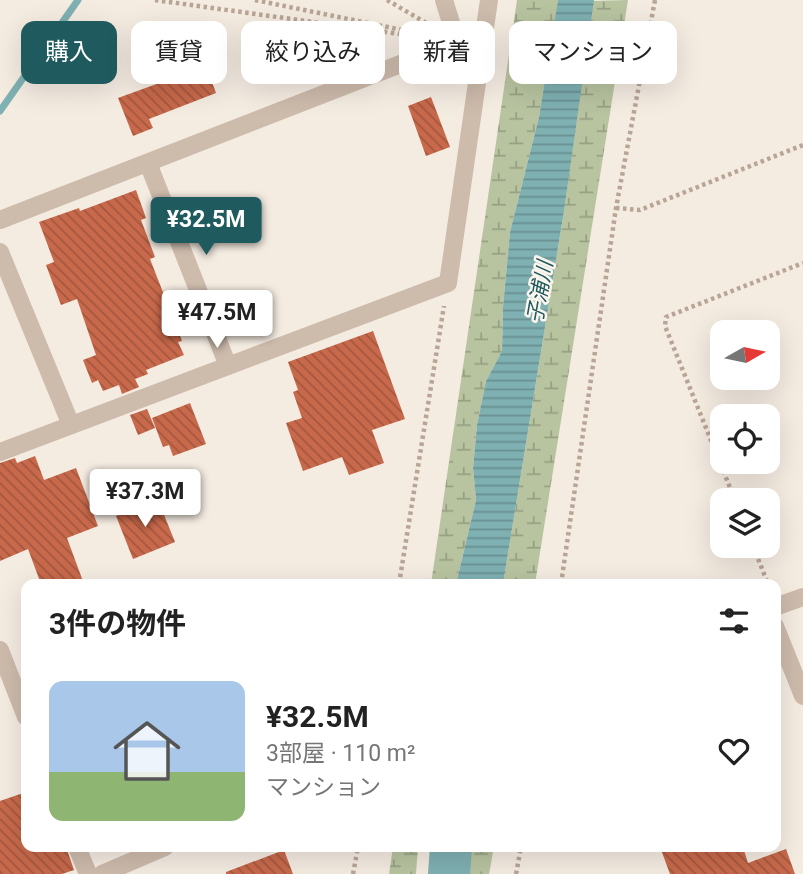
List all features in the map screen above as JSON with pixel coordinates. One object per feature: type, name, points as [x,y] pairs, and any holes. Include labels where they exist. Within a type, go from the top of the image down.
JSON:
[{"type":"street","points":[[444,0],[451,21]]},
{"type":"street","points":[[486,21],[489,0]]},
{"type":"street","points":[[0,220],[399,64]]},
{"type":"street","points":[[0,452],[448,283],[477,84]]},
{"type":"street","points":[[148,163],[228,366]]},
{"type":"street","points":[[0,252],[71,425]]},
{"type":"street","points":[[781,605],[803,597]]},
{"type":"street","points":[[781,641],[803,696]]},
{"type":"street","points":[[0,650],[21,703]]},
{"type":"street","points":[[80,852],[88,874]]},
{"type":"street","points":[[102,874],[153,852]]},
{"type":"path","points":[[155,0],[399,33]]},
{"type":"path","points":[[255,0],[399,29]]},
{"type":"path","points":[[387,0],[423,21]]},
{"type":"path","points":[[562,579],[616,208],[655,0]]},
{"type":"path","points":[[616,208],[640,210],[803,145]]},
{"type":"path","points":[[730,488],[666,326],[666,317],[803,263]]},
{"type":"path","points":[[400,579],[448,283]]},
{"type":"path","points":[[758,558],[766,579]]},
{"type":"path","points":[[353,874],[357,852]]},
{"type":"path","points":[[516,874],[520,852]]},
{"type":"green space","points":[[517,0],[558,0],[555,21],[514,21]]},
{"type":"green space","points":[[628,0],[625,21],[590,21],[593,1]]},
{"type":"green space","points":[[509,54],[509,84],[544,84],[539,117],[510,232],[502,351],[486,381],[477,425],[473,468],[476,500],[457,579],[432,579]]},
{"type":"green space","points":[[582,84],[615,84],[536,579],[504,579],[564,211]]},
{"type":"green space","points":[[392,852],[418,852],[416,874],[389,874]]},
{"type":"green space","points":[[469,852],[493,852],[489,874],[466,874]]},
{"type":"water","points":[[558,0],[594,0],[591,21],[555,21]]},
{"type":"water","points":[[544,84],[582,84],[504,579],[457,579],[476,500],[473,468],[477,425],[486,381],[502,351],[510,232],[539,117]]},
{"type":"building","points":[[156,84],[213,84],[216,93],[149,119],[153,128],[133,136],[118,98]]},
{"type":"building","points":[[431,97],[450,147],[426,156],[408,106]]},
{"type":"building","points":[[136,190],[146,218],[141,220],[155,257],[150,259],[182,341],[178,342],[184,355],[146,370],[148,374],[135,379],[139,387],[122,394],[119,385],[103,391],[98,380],[92,383],[83,360],[96,355],[77,299],[61,305],[46,265],[54,262],[39,222],[79,208],[80,211]]},
{"type":"building","points":[[373,331],[405,419],[372,430],[384,463],[349,475],[342,457],[303,471],[286,423],[302,418],[293,392],[298,390],[288,362]]},
{"type":"building","points":[[190,403],[206,444],[173,456],[169,445],[163,447],[152,418]]},
{"type":"building","points":[[147,409],[155,428],[138,435],[130,415]]},
{"type":"building","points":[[35,456],[44,480],[76,468],[98,526],[67,538],[82,579],[39,579],[28,549],[0,561],[0,463],[15,458],[17,463]]},
{"type":"building","points":[[158,500],[175,542],[133,559],[116,516]]},
{"type":"building","points":[[21,794],[21,852],[68,852],[74,870],[62,874],[0,874],[0,801]]},
{"type":"building","points":[[786,849],[795,874],[670,874],[662,852],[745,852],[748,863]]},
{"type":"building","points":[[285,852],[293,874],[226,874]]},
{"type":"waterway","points":[[0,111],[78,0]]},
{"type":"waterway","name":"子浦川","points":[[449,874],[451,852]]}]
